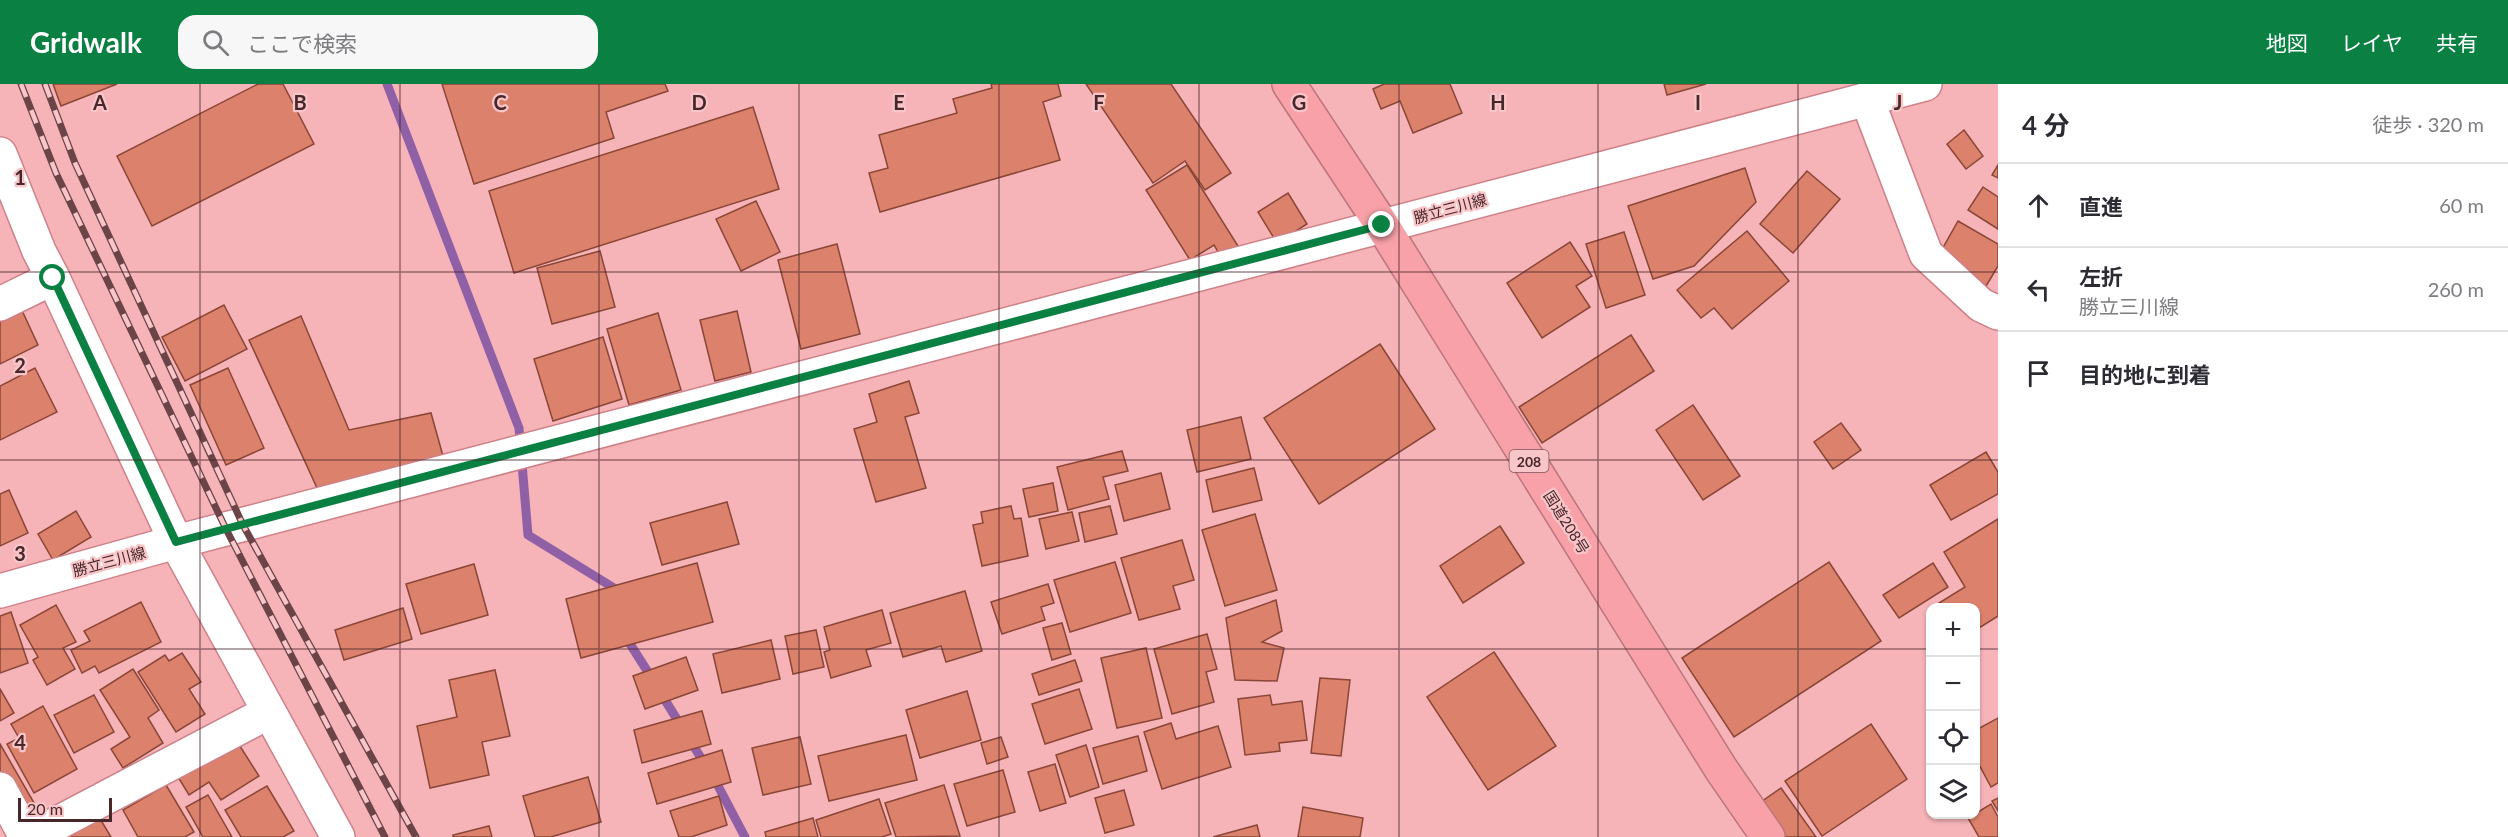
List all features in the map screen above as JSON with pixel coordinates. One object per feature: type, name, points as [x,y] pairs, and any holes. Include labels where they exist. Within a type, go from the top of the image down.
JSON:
[{"type":"highway","name":"国道208号","points":[[1289,84],[1382,225],[1721,769],[1768,837]]},
{"type":"main road","name":"勝立三川線","points":[[0,591],[176,542],[1926,84]]},
{"type":"main road","points":[[1866,99],[1926,254],[1980,305],[1998,313]]},
{"type":"main road","points":[[0,154],[39,251],[176,542],[338,837]]},
{"type":"main road","points":[[0,304],[53,278]]},
{"type":"main road","points":[[31,837],[269,712]]},
{"type":"main road","points":[[0,789],[26,837]]},
{"type":"building","points":[[53,84],[117,84],[61,106]]},
{"type":"building","points":[[258,84],[283,84],[314,144],[152,226],[117,156]]},
{"type":"building","points":[[442,84],[665,84],[668,91],[606,112],[614,138],[474,184]]},
{"type":"building","points":[[991,84],[1058,84],[1061,96],[1043,102],[1060,160],[880,212],[869,173],[888,168],[879,135],[957,113],[953,99],[992,88]]},
{"type":"building","points":[[1086,84],[1171,84],[1231,173],[1205,190],[1185,161],[1153,183]]},
{"type":"building","points":[[1384,84],[1450,84],[1462,113],[1413,133],[1400,101],[1381,109],[1373,89]]},
{"type":"building","points":[[1664,84],[1706,84],[1667,95]]},
{"type":"building","points":[[753,107],[779,189],[514,273],[489,191]]},
{"type":"building","points":[[1964,130],[1983,156],[1966,169],[1947,144]]},
{"type":"building","points":[[1187,165],[1238,246],[1221,257],[1214,245],[1190,260],[1146,190]]},
{"type":"building","points":[[1998,165],[1998,178],[1992,175]]},
{"type":"building","points":[[1745,168],[1756,202],[1694,266],[1653,279],[1628,206]]},
{"type":"building","points":[[1807,171],[1840,199],[1793,253],[1760,224]]},
{"type":"building","points":[[1983,187],[1998,197],[1998,229],[1968,210]]},
{"type":"building","points":[[1288,193],[1307,224],[1277,243],[1258,212]]},
{"type":"building","points":[[756,201],[780,252],[741,271],[716,219]]},
{"type":"building","points":[[1958,221],[1998,244],[1998,266],[1985,288],[1936,260]]},
{"type":"building","points":[[1747,231],[1789,281],[1732,329],[1714,308],[1701,318],[1677,290]]},
{"type":"building","points":[[1624,232],[1645,295],[1606,308],[1586,244]]},
{"type":"building","points":[[1570,242],[1592,276],[1576,286],[1590,307],[1542,338],[1507,283]]},
{"type":"building","points":[[837,244],[860,334],[801,349],[778,260]]},
{"type":"building","points":[[600,251],[615,307],[552,324],[537,268]]},
{"type":"building","points":[[19,304],[38,345],[0,364],[0,313]]},
{"type":"building","points":[[224,305],[247,349],[185,381],[162,337]]},
{"type":"building","points":[[737,311],[751,372],[715,381],[700,320]]},
{"type":"building","points":[[658,313],[681,390],[629,405],[607,329]]},
{"type":"building","points":[[301,316],[349,430],[431,413],[443,456],[318,490],[249,340]]},
{"type":"building","points":[[1631,335],[1654,371],[1542,443],[1519,407]]},
{"type":"building","points":[[603,337],[622,399],[553,421],[534,359]]},
{"type":"building","points":[[1380,344],[1435,429],[1319,504],[1264,418]]},
{"type":"building","points":[[35,368],[57,412],[0,440],[0,386]]},
{"type":"building","points":[[228,368],[264,448],[226,465],[190,385]]},
{"type":"building","points":[[909,381],[919,413],[905,417],[926,488],[876,502],[854,429],[877,422],[869,394]]},
{"type":"building","points":[[1693,405],[1740,476],[1703,500],[1656,430]]},
{"type":"building","points":[[1241,417],[1251,459],[1197,472],[1187,430]]},
{"type":"building","points":[[1841,423],[1861,450],[1833,469],[1814,442]]},
{"type":"building","points":[[1122,451],[1128,471],[1103,477],[1109,499],[1068,510],[1057,467]]},
{"type":"building","points":[[1986,452],[1998,472],[1998,494],[1951,520],[1930,485]]},
{"type":"building","points":[[1254,468],[1262,500],[1213,512],[1206,480]]},
{"type":"building","points":[[1161,473],[1170,509],[1124,521],[1115,485]]},
{"type":"building","points":[[1053,483],[1058,511],[1029,517],[1023,489]]},
{"type":"building","points":[[9,490],[28,533],[0,546],[0,494]]},
{"type":"building","points":[[727,502],[739,544],[662,565],[650,523]]},
{"type":"building","points":[[1011,506],[1014,519],[1021,518],[1028,556],[982,566],[973,525],[983,523],[981,512]]},
{"type":"building","points":[[1110,506],[1117,534],[1085,542],[1079,513]]},
{"type":"building","points":[[76,511],[91,537],[53,560],[38,534]]},
{"type":"building","points":[[1072,512],[1079,541],[1046,549],[1039,519]]},
{"type":"building","points":[[1255,514],[1277,590],[1225,606],[1202,530]]},
{"type":"building","points":[[1998,519],[1998,616],[1980,627],[1980,603],[1939,603],[1965,587],[1944,552]]},
{"type":"building","points":[[1500,526],[1524,563],[1463,603],[1440,566]]},
{"type":"building","points":[[1182,540],[1194,580],[1173,586],[1180,609],[1139,620],[1121,558]]},
{"type":"building","points":[[1115,562],[1131,613],[1070,632],[1054,580]]},
{"type":"building","points":[[1829,562],[1881,641],[1734,737],[1682,658]]},
{"type":"building","points":[[697,563],[713,622],[581,658],[566,599]]},
{"type":"building","points":[[1933,563],[1948,587],[1899,618],[1883,595]]},
{"type":"building","points":[[474,564],[488,615],[421,634],[406,584]]},
{"type":"building","points":[[1048,584],[1054,603],[1041,607],[1045,620],[1002,634],[991,602]]},
{"type":"building","points":[[965,591],[982,651],[946,662],[941,646],[903,657],[890,613]]},
{"type":"building","points":[[1276,600],[1282,631],[1262,642],[1284,648],[1277,681],[1235,680],[1226,618]]},
{"type":"building","points":[[141,602],[161,642],[99,673],[95,666],[82,673],[71,650],[90,641],[84,631]]},
{"type":"building","points":[[56,605],[76,642],[63,648],[75,669],[47,685],[33,660],[38,657],[20,625]]},
{"type":"building","points":[[403,608],[412,639],[344,660],[335,630]]},
{"type":"building","points":[[882,610],[891,643],[866,650],[871,666],[831,678],[824,652],[830,650],[824,627]]},
{"type":"building","points":[[11,612],[28,663],[0,673],[0,616]]},
{"type":"building","points":[[1062,623],[1071,654],[1052,660],[1043,628]]},
{"type":"building","points":[[816,630],[824,667],[793,674],[785,636]]},
{"type":"building","points":[[1207,634],[1217,669],[1206,672],[1214,702],[1172,714],[1154,649]]},
{"type":"building","points":[[771,640],[780,679],[722,693],[713,654]]},
{"type":"building","points":[[1146,648],[1162,718],[1117,728],[1101,658]]},
{"type":"building","points":[[1494,652],[1556,746],[1488,790],[1427,697]]},
{"type":"building","points":[[182,653],[201,682],[189,689],[205,714],[176,732],[138,672],[165,655],[169,661]]},
{"type":"building","points":[[686,657],[698,690],[645,709],[633,676]]},
{"type":"building","points":[[1075,660],[1082,681],[1039,695],[1032,674]]},
{"type":"building","points":[[133,669],[159,710],[148,718],[163,743],[123,768],[111,749],[130,737],[100,690]]},
{"type":"building","points":[[495,670],[510,736],[482,742],[489,775],[430,788],[417,726],[457,717],[449,680]]},
{"type":"building","points":[[1320,678],[1350,680],[1341,756],[1311,753]]},
{"type":"building","points":[[0,689],[14,713],[0,721]]},
{"type":"building","points":[[1079,689],[1092,729],[1045,744],[1032,704]]},
{"type":"building","points":[[967,691],[981,740],[920,758],[906,710]]},
{"type":"building","points":[[94,695],[114,732],[74,753],[54,715]]},
{"type":"building","points":[[1270,695],[1272,705],[1302,701],[1307,740],[1279,743],[1280,751],[1245,755],[1238,699]]},
{"type":"building","points":[[43,706],[77,769],[34,793],[7,744],[19,738],[11,724]]},
{"type":"building","points":[[702,711],[711,744],[642,763],[634,730]]},
{"type":"building","points":[[1998,718],[1998,783],[1991,787],[1980,766],[1980,728]]},
{"type":"building","points":[[1171,723],[1176,739],[1218,726],[1231,767],[1162,789],[1144,732]]},
{"type":"building","points":[[1871,724],[1907,779],[1822,836],[1785,781]]},
{"type":"building","points":[[906,735],[917,780],[829,801],[818,756]]},
{"type":"building","points":[[1138,736],[1147,771],[1103,784],[1093,748]]},
{"type":"building","points":[[800,737],[811,784],[763,795],[752,748]]},
{"type":"building","points":[[1001,737],[1008,757],[987,764],[981,743]]},
{"type":"building","points":[[236,740],[259,776],[221,800],[209,782],[189,795],[178,777]]},
{"type":"building","points":[[0,744],[37,808],[15,821],[0,795]]},
{"type":"building","points":[[1086,745],[1099,787],[1070,797],[1056,755]]},
{"type":"building","points":[[722,750],[731,782],[657,804],[648,773]]},
{"type":"building","points":[[1055,764],[1066,803],[1040,811],[1028,772]]},
{"type":"building","points":[[1003,770],[1015,812],[967,826],[954,784]]},
{"type":"building","points":[[588,777],[601,822],[551,837],[535,837],[523,796]]},
{"type":"building","points":[[166,785],[194,832],[185,837],[138,837],[123,810]]},
{"type":"building","points":[[944,785],[960,836],[896,837],[885,803]]},
{"type":"building","points":[[267,786],[294,831],[283,837],[241,837],[225,810]]},
{"type":"building","points":[[1781,788],[1816,837],[1786,837],[1761,802]]},
{"type":"building","points":[[1124,790],[1134,825],[1105,833],[1095,798]]},
{"type":"building","points":[[208,795],[232,837],[203,837],[186,807]]},
{"type":"building","points":[[719,796],[727,825],[691,837],[679,837],[670,811]]},
{"type":"building","points":[[1998,798],[1998,811],[1992,801]]},
{"type":"building","points":[[879,799],[891,834],[882,837],[821,837],[816,820]]},
{"type":"building","points":[[1991,804],[1998,817],[1998,837],[1979,837],[1969,819],[1980,819],[1980,811]]},
{"type":"building","points":[[1303,807],[1363,818],[1360,837],[1298,837]]},
{"type":"building","points":[[99,817],[111,837],[64,837]]},
{"type":"building","points":[[813,818],[818,837],[766,837],[765,832]]},
{"type":"building","points":[[1257,825],[1260,837],[1213,837]]},
{"type":"building","points":[[489,826],[492,837],[453,837],[453,835]]},
{"type":"waterway","points":[[387,84],[519,428],[528,535],[614,588],[616,597]]},
{"type":"waterway","points":[[625,636],[653,680]]},
{"type":"waterway","points":[[660,692],[716,782],[745,837]]},
{"type":"railway","points":[[21,84],[56,173],[226,529],[385,837]]},
{"type":"railway","points":[[45,84],[75,163],[243,525],[416,837]]},
{"type":"route","points":[[53,278],[176,542],[1382,225]]}]
